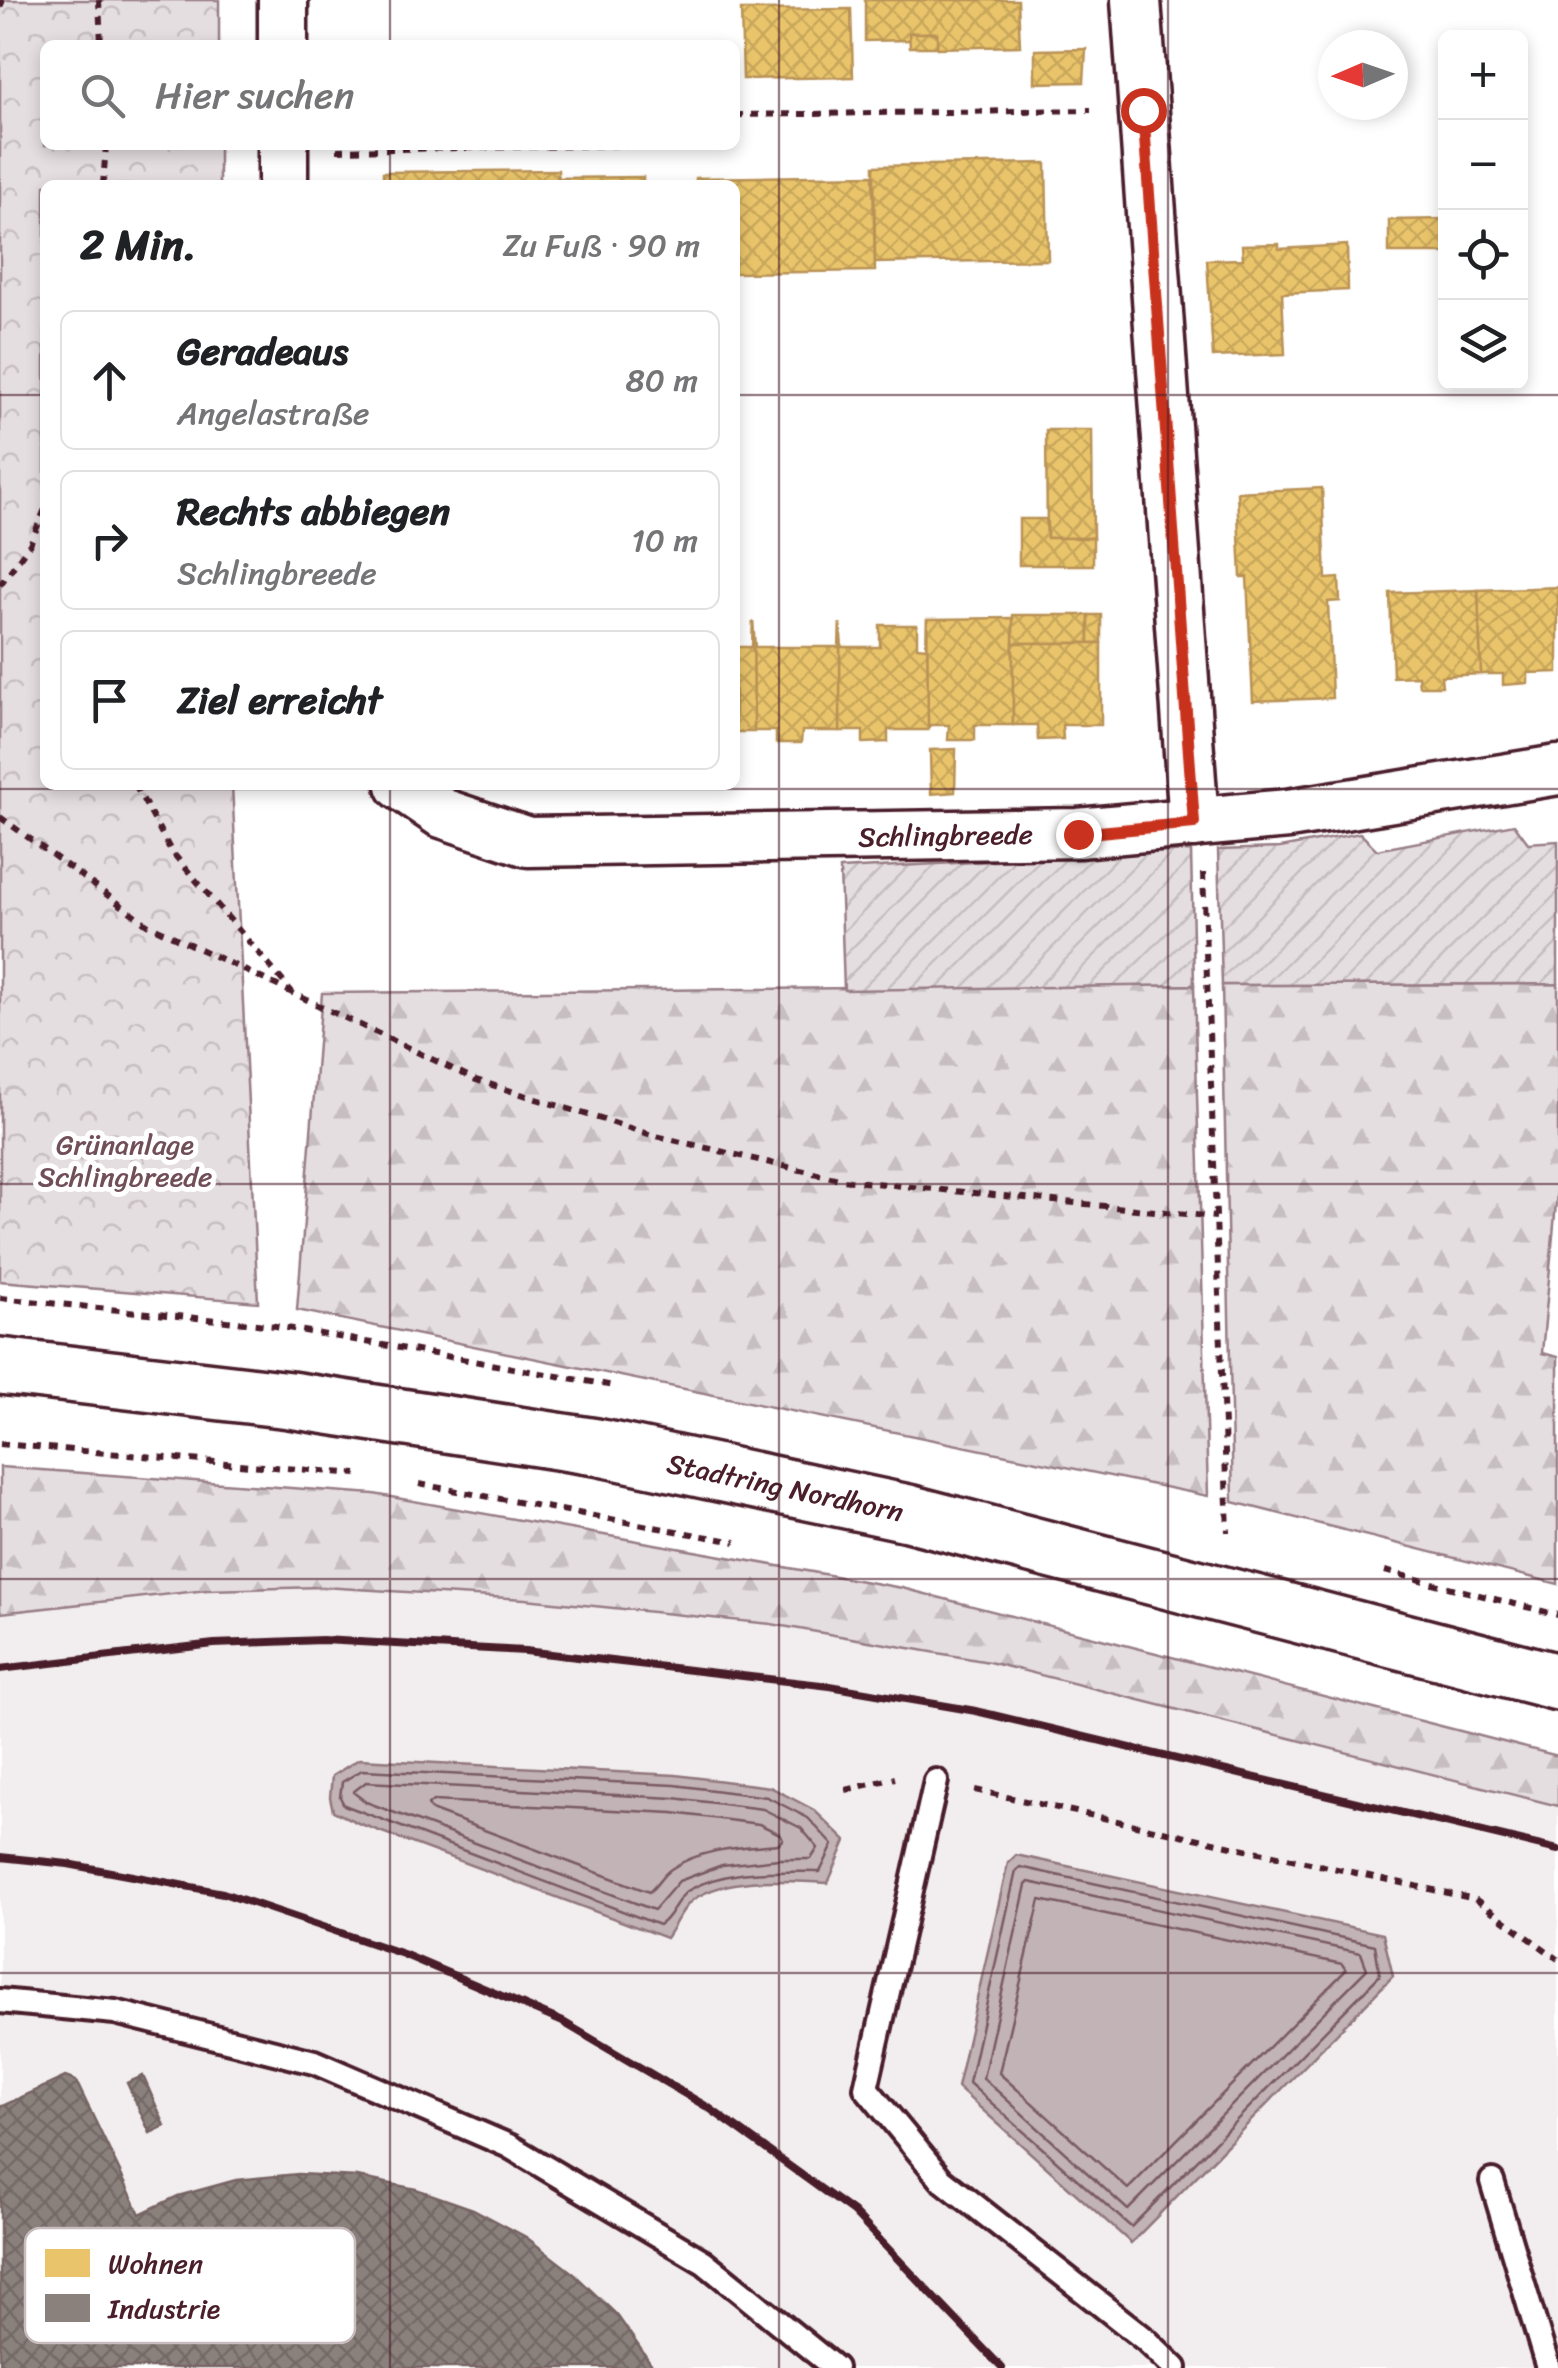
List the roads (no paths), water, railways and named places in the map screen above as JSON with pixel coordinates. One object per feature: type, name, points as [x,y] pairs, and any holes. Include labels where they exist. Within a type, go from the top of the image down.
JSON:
[{"type":"main road","name":"Stadtring Nordhorn","points":[[0,1366],[290,1400],[596,1447],[908,1513],[1558,1682]]},
{"type":"street","points":[[283,0],[283,40]]},
{"type":"street","points":[[1136,0],[1194,823]]},
{"type":"street","name":"Schlingbreede","points":[[408,790],[442,813],[528,842],[1078,834],[1288,814],[1558,770]]},
{"type":"lane","points":[[936,1781],[866,2088],[941,2179],[1146,2340],[1176,2368]]},
{"type":"lane","points":[[0,2000],[115,2012],[314,2062],[509,2146],[704,2262],[835,2368]]},
{"type":"lane","points":[[1492,2181],[1548,2368]]},
{"type":"water","points":[[359,1759],[676,1775],[770,1787],[814,1810],[846,1841],[828,1883],[759,1881],[708,1891],[690,1902],[666,1938],[333,1811],[332,1776]]},
{"type":"water","points":[[1016,1855],[1383,1934],[1393,1976],[1131,2243],[957,2087],[1008,1863]]},
{"type":"railway","points":[[0,1669],[214,1644],[322,1640],[525,1651],[830,1686],[976,1711],[1558,1850]]},
{"type":"railway","points":[[0,1857],[68,1864],[223,1893],[403,1954],[563,2022],[709,2108],[853,2212],[1002,2368]]},
{"type":"park label","name":"Grünanlage Schlingbreede","points":[[125,1160]]}]
